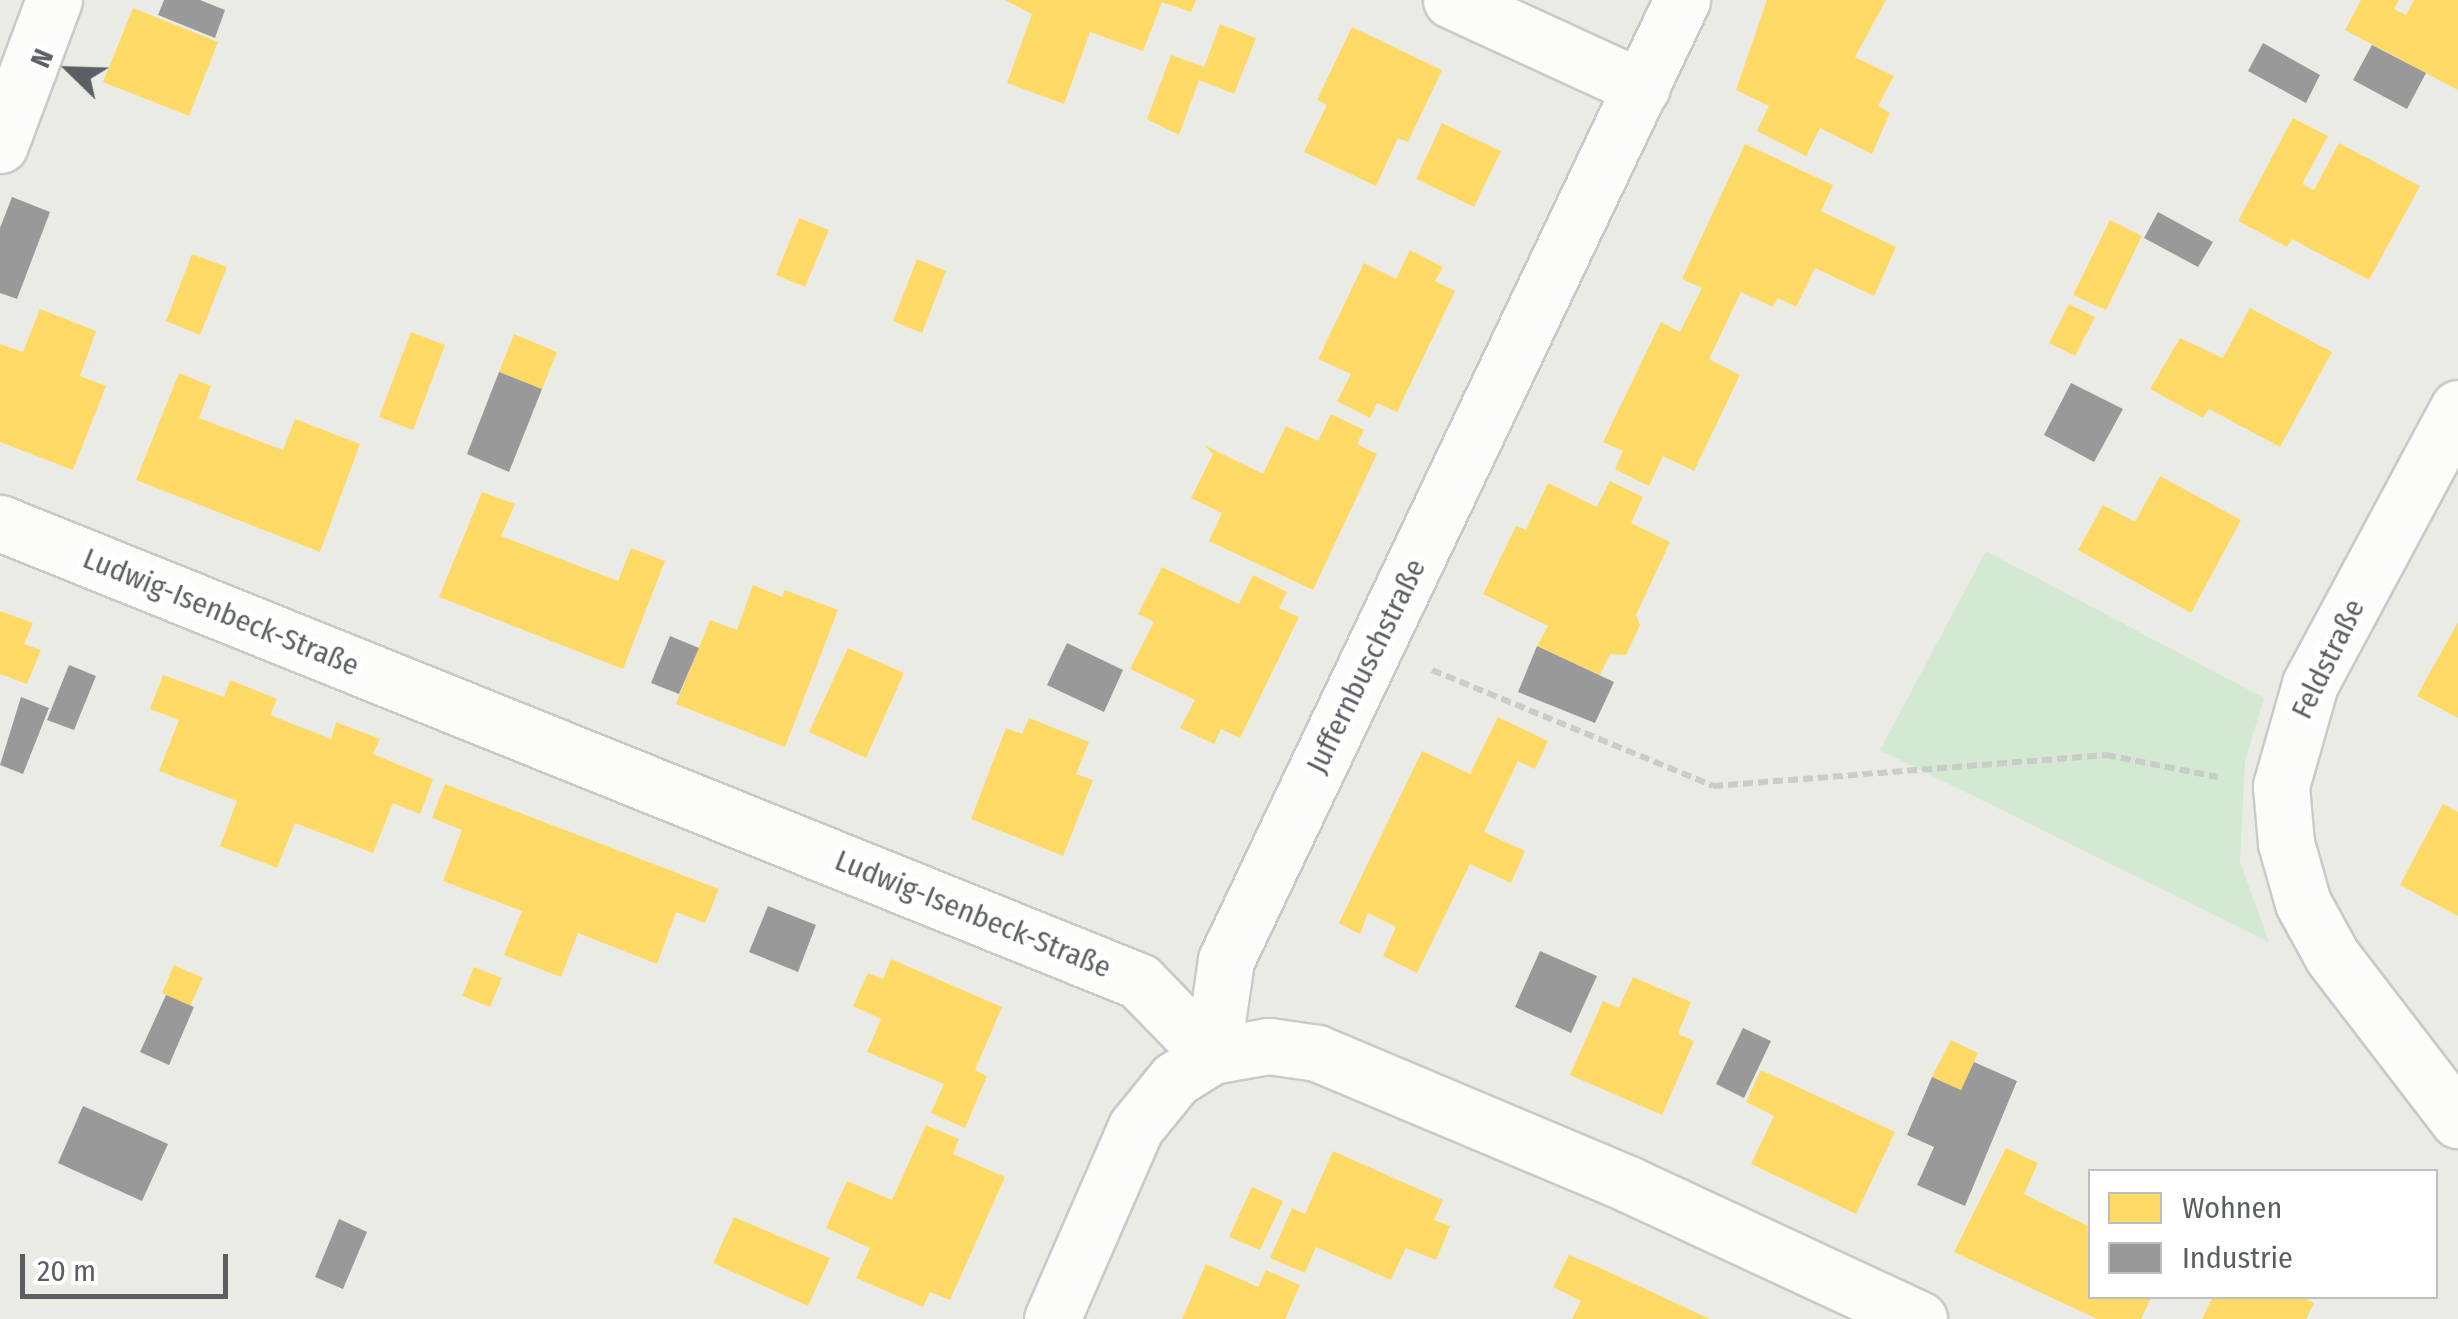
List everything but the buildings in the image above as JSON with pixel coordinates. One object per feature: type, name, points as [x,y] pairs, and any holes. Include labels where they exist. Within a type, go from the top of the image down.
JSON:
[{"type":"street","points":[[0,144],[54,0]]},
{"type":"street","points":[[1450,0],[1642,88]]},
{"type":"street","name":"Juffernbuschstraße","points":[[1212,1056],[1226,960],[1682,0]]},
{"type":"street","name":"Feldstraße","points":[[2458,408],[2310,684],[2281,786],[2286,844],[2303,902],[2332,956],[2458,1120]]},
{"type":"street","name":"Ludwig-Isenbeck-Straße","points":[[0,524],[1138,980],[1212,1056]]},
{"type":"street","points":[[1052,1319],[1136,1128],[1175,1079],[1212,1056],[1269,1046],[1316,1053],[1628,1184],[1919,1319]]},
{"type":"path","points":[[1376,647],[1713,786],[2106,755],[2281,786]]},
{"type":"green space","points":[[1986,551],[2264,698],[2245,761],[2240,862],[2269,942],[1880,750]]}]
